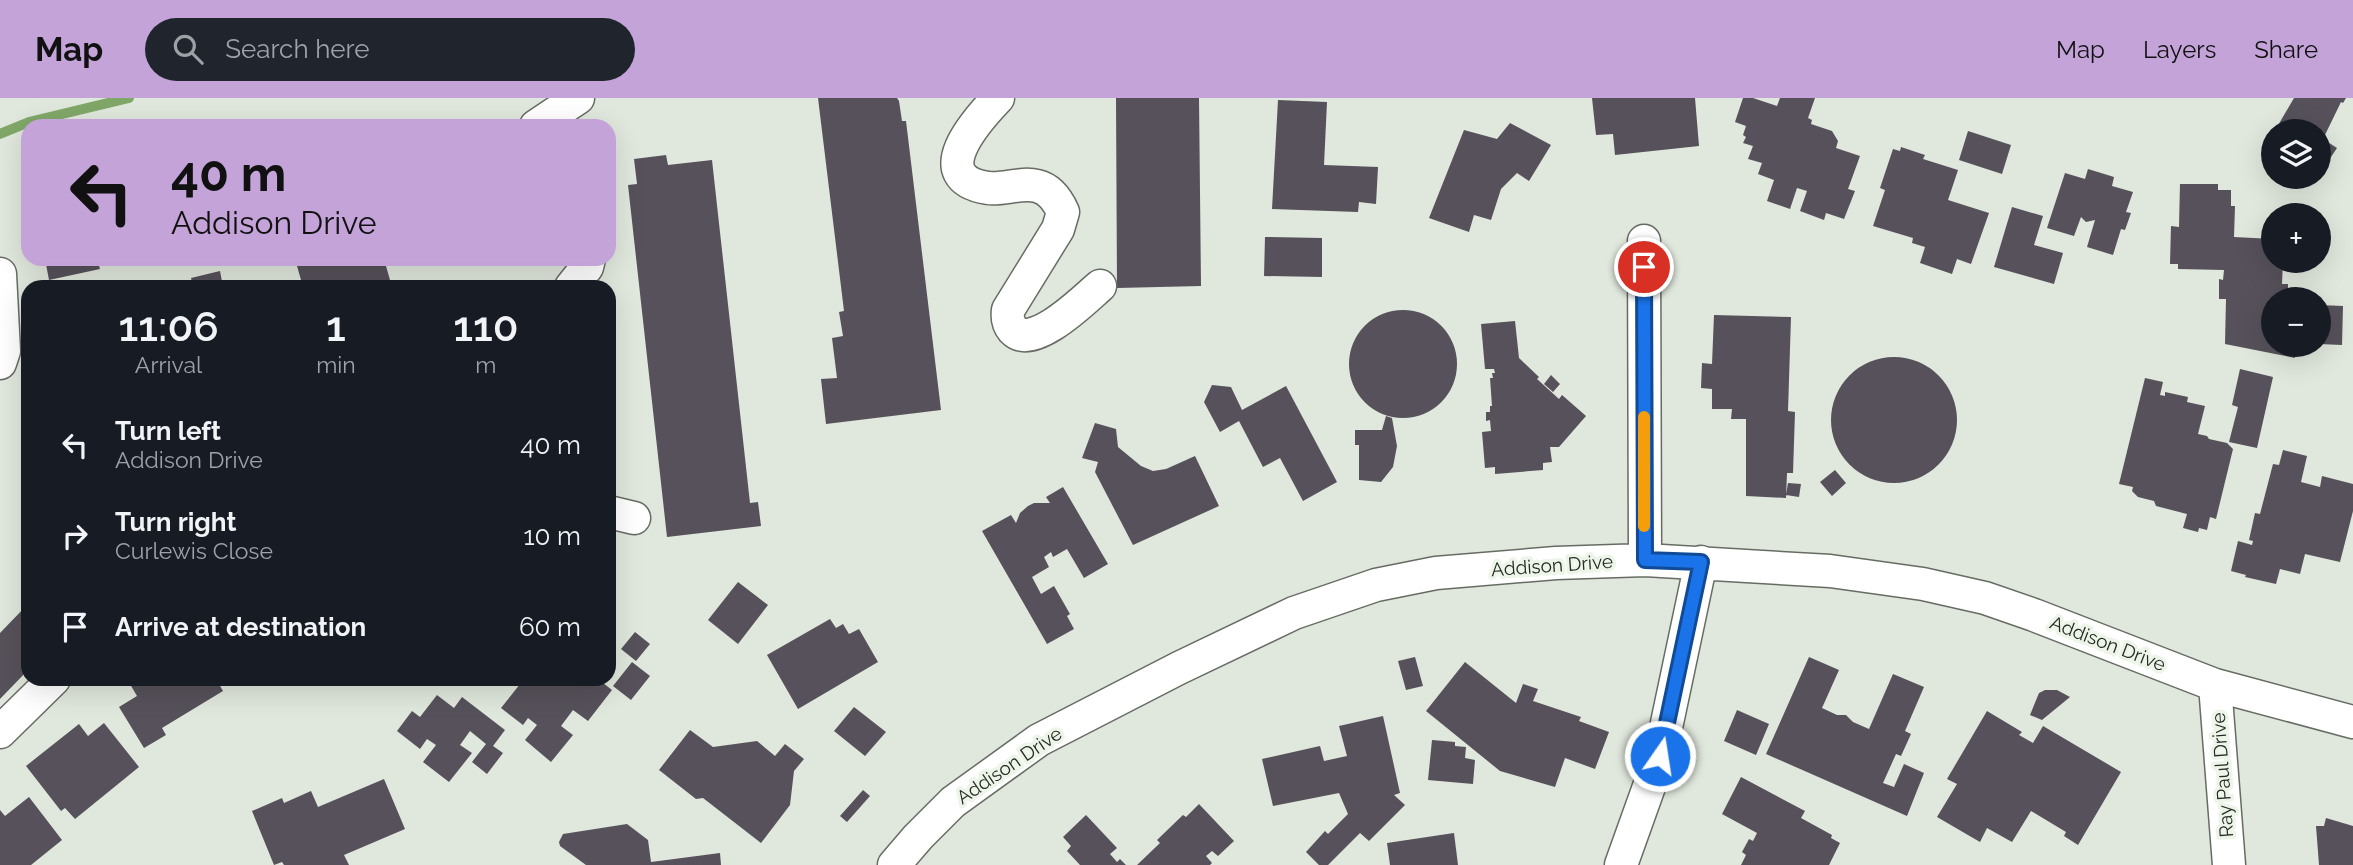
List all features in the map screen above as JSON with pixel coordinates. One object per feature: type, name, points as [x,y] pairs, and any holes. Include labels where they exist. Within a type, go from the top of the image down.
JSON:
[{"type":"street","points":[[546,119],[578,98]]},
{"type":"street","points":[[998,98],[980,117],[961,144],[958,161],[963,176],[970,182],[990,188],[1038,186],[1049,192],[1063,212],[1058,229],[1008,310],[1009,323],[1019,334],[1027,336],[1046,329],[1100,286]]},
{"type":"street","points":[[1644,241],[1645,560]]},
{"type":"street","points":[[577,280],[587,266]]},
{"type":"street","points":[[0,274],[4,351],[0,363]]},
{"type":"street","name":"Addison Drive","points":[[894,865],[953,803],[1039,740],[1294,613],[1376,585],[1436,573],[1556,563],[1645,560],[1830,571],[1923,584],[1985,598],[2215,685],[2353,722]]},
{"type":"street","points":[[1621,865],[1660,756],[1701,562]]},
{"type":"street","name":"Ray Paul Drive","points":[[2215,685],[2229,865]]},
{"type":"street","points":[[0,732],[47,686]]},
{"type":"building","points":[[818,98],[897,98],[899,101],[902,121],[906,121],[941,410],[826,424],[821,379],[837,378],[832,338],[843,336],[839,312],[844,311]]},
{"type":"building","points":[[1116,98],[1199,98],[1201,286],[1117,288]]},
{"type":"building","points":[[1592,98],[1695,98],[1699,146],[1615,155],[1613,134],[1596,135]]},
{"type":"building","points":[[1743,98],[1753,98],[1777,106],[1780,98],[1815,98],[1808,118],[1812,120],[1811,124],[1832,131],[1838,141],[1836,148],[1860,156],[1848,189],[1855,191],[1844,219],[1826,213],[1824,220],[1800,211],[1807,191],[1797,188],[1790,209],[1767,201],[1774,180],[1758,174],[1762,163],[1748,159],[1753,146],[1743,143],[1746,126],[1735,122]]},
{"type":"building","points":[[2294,98],[2346,98],[2341,102],[2331,123],[2331,119],[2282,119]]},
{"type":"building","points":[[1278,100],[1327,102],[1324,165],[1378,167],[1376,204],[1359,202],[1358,212],[1272,209]]},
{"type":"building","points":[[1510,123],[1551,145],[1529,181],[1517,173],[1501,189],[1491,220],[1474,215],[1469,232],[1429,218],[1464,130],[1497,139]]},
{"type":"building","points":[[1968,131],[2011,145],[2002,174],[1959,160]]},
{"type":"building","points":[[2331,144],[2337,148],[2331,157]]},
{"type":"building","points":[[1901,147],[1925,155],[1923,159],[1958,170],[1948,200],[1989,213],[1971,264],[1957,259],[1952,274],[1920,263],[1925,247],[1912,243],[1913,238],[1873,226],[1885,190],[1880,188],[1893,149],[1900,151]]},
{"type":"building","points":[[666,155],[668,165],[712,160],[750,503],[758,502],[761,526],[667,537],[628,185],[637,184],[634,159]]},
{"type":"building","points":[[2088,169],[2114,177],[2112,186],[2133,192],[2126,212],[2131,213],[2125,230],[2121,229],[2113,255],[2087,247],[2095,220],[2086,222],[2081,217],[2074,236],[2047,228],[2065,173],[2085,179]]},
{"type":"building","points":[[2180,184],[2218,184],[2218,190],[2231,190],[2231,206],[2235,206],[2234,237],[2261,238],[2261,273],[2282,273],[2282,284],[2288,284],[2288,287],[2261,287],[2261,351],[2225,344],[2226,299],[2219,299],[2219,279],[2223,280],[2224,270],[2178,269],[2178,264],[2170,264],[2171,226],[2179,227]]},
{"type":"building","points":[[2012,207],[2043,216],[2034,245],[2063,253],[2054,284],[1994,267]]},
{"type":"building","points":[[1265,237],[1322,238],[1322,277],[1264,276]]},
{"type":"building","points":[[46,266],[99,266],[100,269],[49,280]]},
{"type":"building","points":[[297,266],[386,266],[390,280],[301,280]]},
{"type":"building","points":[[220,271],[222,280],[191,280]]},
{"type":"building","points":[[2331,306],[2343,306],[2342,345],[2331,345]]},
{"type":"building","points":[[1403,310],[1424,314],[1442,325],[1453,343],[1457,364],[1453,385],[1442,403],[1424,414],[1403,418],[1382,414],[1364,403],[1353,385],[1349,364],[1353,343],[1364,325],[1382,314]]},
{"type":"building","points":[[1714,315],[1791,317],[1788,411],[1795,412],[1793,473],[1787,473],[1786,498],[1746,496],[1746,419],[1731,419],[1732,409],[1712,409],[1712,389],[1701,388],[1702,363],[1712,364]]},
{"type":"building","points":[[1515,321],[1519,358],[1559,399],[1562,395],[1586,416],[1559,447],[1550,447],[1552,462],[1543,463],[1543,470],[1495,474],[1495,467],[1485,468],[1482,432],[1491,431],[1490,420],[1486,421],[1486,412],[1490,412],[1492,406],[1490,378],[1493,378],[1492,373],[1495,373],[1494,369],[1485,369],[1481,324]]},
{"type":"building","points":[[1894,357],[1918,362],[1939,375],[1952,396],[1957,420],[1952,444],[1939,465],[1918,478],[1894,483],[1870,478],[1849,465],[1836,444],[1831,420],[1836,396],[1849,375],[1870,362]]},
{"type":"building","points":[[2240,369],[2273,377],[2257,448],[2229,442],[2238,407],[2232,405]]},
{"type":"building","points":[[1551,375],[1560,384],[1553,392],[1544,384]]},
{"type":"building","points":[[2145,378],[2163,382],[2160,395],[2165,396],[2165,392],[2188,397],[2187,402],[2205,406],[2198,434],[2227,443],[2233,449],[2216,519],[2210,517],[2207,530],[2199,528],[2198,532],[2183,528],[2187,514],[2156,506],[2154,501],[2138,497],[2132,491],[2133,487],[2119,484]]},
{"type":"building","points":[[1212,385],[1231,387],[1242,410],[1286,386],[1337,482],[1303,501],[1280,458],[1263,467],[1239,421],[1220,432],[1204,402]]},
{"type":"building","points":[[1386,416],[1392,418],[1397,446],[1393,467],[1381,482],[1359,480],[1359,445],[1355,445],[1355,430],[1382,430]]},
{"type":"building","points":[[1095,423],[1116,429],[1118,447],[1141,466],[1153,471],[1166,469],[1195,456],[1219,506],[1133,545],[1095,472],[1098,462],[1082,458]]},
{"type":"building","points":[[2283,450],[2307,456],[2301,482],[2320,487],[2322,476],[2353,484],[2353,511],[2340,562],[2305,554],[2300,574],[2280,569],[2276,584],[2231,571],[2238,541],[2252,545],[2253,541],[2249,540],[2255,513],[2260,514],[2273,464],[2279,465]]},
{"type":"building","points":[[1835,470],[1846,483],[1832,496],[1820,482]]},
{"type":"building","points":[[1788,483],[1801,484],[1799,497],[1786,495]]},
{"type":"building","points":[[1063,487],[1108,564],[1084,578],[1067,549],[1053,557],[1051,552],[1044,557],[1049,567],[1032,577],[1041,594],[1054,586],[1070,614],[1067,616],[1074,629],[1047,644],[982,531],[1011,515],[1016,523],[1020,513],[1028,506],[1034,503],[1050,503],[1046,497]]},
{"type":"building","points":[[738,582],[768,605],[738,644],[708,620]]},
{"type":"building","points":[[21,611],[21,677],[0,699],[0,633]]},
{"type":"building","points":[[830,619],[836,628],[843,624],[849,634],[859,629],[878,662],[798,709],[767,655]]},
{"type":"building","points":[[635,632],[650,644],[636,661],[621,649]]},
{"type":"building","points":[[1415,657],[1423,686],[1406,690],[1398,661]]},
{"type":"building","points":[[1809,657],[1839,670],[1822,708],[1837,715],[1846,715],[1853,722],[1869,729],[1893,674],[1924,687],[1905,731],[1911,734],[1901,756],[1896,754],[1883,783],[1894,787],[1904,764],[1924,773],[1907,816],[1766,754]]},
{"type":"building","points":[[632,662],[650,676],[631,700],[613,686],[616,686],[616,682]]},
{"type":"building","points":[[1465,662],[1516,703],[1523,684],[1538,689],[1533,701],[1581,717],[1579,721],[1609,732],[1595,769],[1565,758],[1555,787],[1500,771],[1426,711]]},
{"type":"building","points":[[131,686],[220,686],[223,691],[162,728],[166,735],[144,748],[119,707],[137,696]]},
{"type":"building","points":[[518,686],[607,686],[612,690],[588,721],[573,710],[561,726],[573,735],[551,762],[525,740],[537,725],[528,718],[523,725],[501,708]]},
{"type":"building","points":[[2057,690],[2070,697],[2042,720],[2030,715],[2039,693]]},
{"type":"building","points":[[437,695],[454,708],[462,697],[505,730],[493,746],[503,753],[487,774],[472,762],[486,744],[470,731],[460,745],[472,753],[449,782],[423,762],[436,745],[427,739],[420,749],[397,731],[412,711],[420,717]]},
{"type":"building","points":[[854,707],[886,732],[865,756],[834,731]]},
{"type":"building","points":[[1737,710],[1769,724],[1756,755],[1724,741]]},
{"type":"building","points":[[1987,711],[2022,732],[2019,735],[2033,743],[2043,726],[2121,772],[2078,845],[2064,836],[2066,832],[2031,811],[2012,842],[1987,828],[1980,842],[1937,817],[1957,784],[1947,779]]},
{"type":"building","points":[[1383,716],[1400,793],[1394,795],[1405,805],[1369,841],[1360,833],[1328,865],[1319,865],[1306,852],[1325,831],[1328,834],[1348,814],[1339,793],[1273,806],[1262,759],[1320,746],[1324,761],[1347,756],[1339,726]]},
{"type":"building","points":[[104,723],[139,767],[75,819],[65,808],[61,811],[26,766],[79,724],[88,736]]},
{"type":"building","points":[[690,730],[713,747],[757,741],[775,756],[785,744],[804,759],[794,771],[790,805],[761,843],[703,798],[696,799],[659,770]]},
{"type":"building","points":[[1432,740],[1455,742],[1455,746],[1466,747],[1465,758],[1475,760],[1473,784],[1428,780]]},
{"type":"building","points":[[1741,777],[1805,811],[1801,818],[1832,835],[1831,838],[1840,843],[1829,865],[1741,865],[1746,855],[1742,852],[1749,839],[1753,841],[1757,833],[1722,814]]},
{"type":"building","points":[[384,779],[405,829],[344,855],[349,865],[284,865],[282,862],[274,865],[252,811],[282,798],[284,803],[311,791],[318,807]]},
{"type":"building","points":[[863,790],[870,796],[847,822],[840,816]]},
{"type":"building","points":[[29,797],[62,840],[31,865],[0,865],[0,810],[5,816]]},
{"type":"building","points":[[1199,804],[1234,841],[1218,856],[1212,851],[1206,856],[1212,863],[1210,865],[1137,865],[1160,843],[1157,840]]},
{"type":"building","points":[[1086,815],[1117,848],[1110,854],[1117,862],[1120,859],[1126,865],[1080,865],[1067,851],[1071,846],[1063,837]]},
{"type":"building","points":[[2326,818],[2353,826],[2353,865],[2319,865],[2316,826],[2324,826]]},
{"type":"building","points":[[627,824],[648,840],[651,862],[720,853],[721,865],[586,865],[560,846],[563,834]]},
{"type":"building","points":[[1454,833],[1458,865],[1390,865],[1387,843]]},
{"type":"waterway","points":[[42,119],[129,98]]},
{"type":"waterway","points":[[0,134],[21,125]]},
{"type":"slow traffic","points":[[1644,417],[1644,526]]},
{"type":"route","points":[[1644,267],[1645,560],[1701,562],[1660,756]]}]
